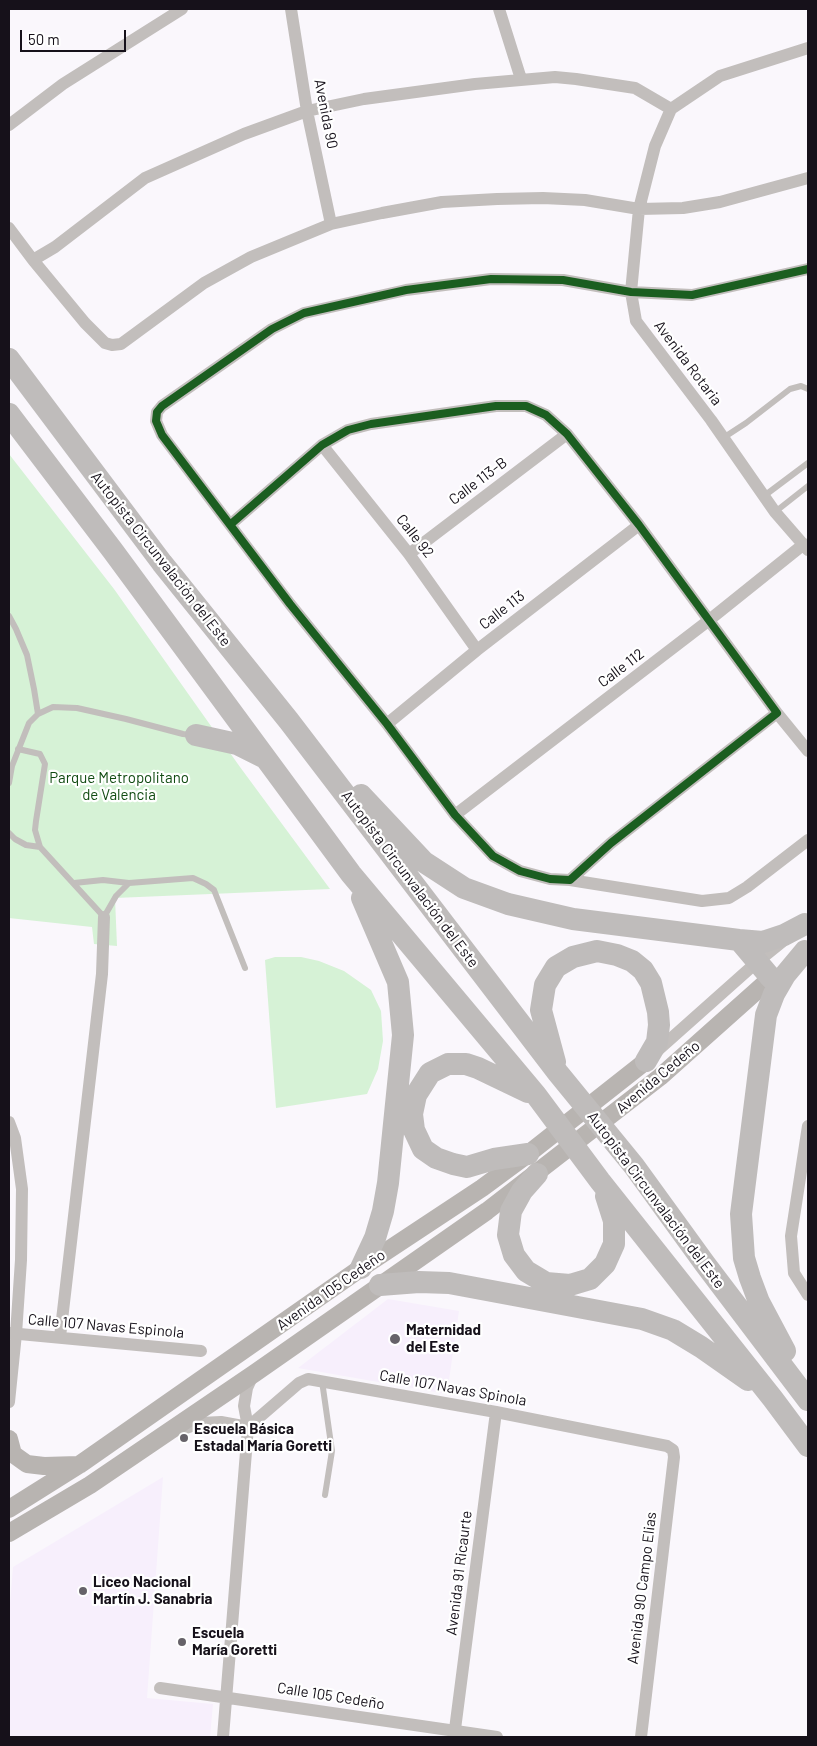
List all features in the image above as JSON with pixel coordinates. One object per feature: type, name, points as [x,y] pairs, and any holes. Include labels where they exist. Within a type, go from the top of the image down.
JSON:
[{"type":"highway","name":"Autopista Circunvalación del Este","points":[[9,359],[162,563],[289,721],[558,1073],[634,1166],[705,1264],[808,1400]]},
{"type":"highway","name":"Autopista Circunvalación del Este","points":[[9,414],[113,550],[351,874],[536,1095],[600,1181],[808,1446]]},
{"type":"highway","points":[[196,735],[210,730],[217,722],[219,695]]},
{"type":"highway","points":[[289,721],[329,760],[424,862],[464,888],[508,904],[573,919],[739,940],[763,942],[784,935],[806,922]]},
{"type":"highway","points":[[196,735],[237,744],[266,758]]},
{"type":"highway","points":[[351,874],[398,982],[403,1035],[388,1183],[383,1211],[375,1238],[361,1268]]},
{"type":"highway","points":[[739,940],[764,970]]},
{"type":"highway","points":[[806,950],[785,975],[774,994],[766,1014],[741,1214],[742,1243],[750,1278],[759,1302],[808,1394]]},
{"type":"highway","points":[[558,1073],[541,1010],[546,985],[556,967],[572,957],[597,951],[617,955],[632,961],[643,970],[651,983],[658,1012],[659,1026],[657,1042],[646,1061]]},
{"type":"highway","points":[[528,1154],[494,1159],[467,1167],[444,1161],[423,1149],[414,1130],[412,1114],[416,1095],[430,1073],[448,1064],[466,1064],[478,1068],[536,1095]]},
{"type":"highway","points":[[537,1174],[522,1191],[511,1211],[508,1235],[514,1255],[526,1271],[546,1283],[570,1285],[590,1278],[605,1264],[614,1244],[614,1221],[600,1181]]},
{"type":"highway","points":[[380,1285],[419,1282],[449,1283],[642,1319],[673,1330],[701,1347],[773,1399]]},
{"type":"main road","name":"Avenida Cedeño","points":[[380,1285],[537,1174],[660,1077],[764,970]]},
{"type":"main road","name":"Avenida 105 Cedeño","points":[[9,1509],[79,1465],[361,1268],[482,1188],[646,1061]]},
{"type":"main road","name":"Avenida 105 Cedeño","points":[[9,1533],[90,1485],[380,1285]]},
{"type":"main road","points":[[9,1439],[13,1454],[27,1464],[44,1466],[79,1465]]},
{"type":"street","points":[[9,125],[63,84],[182,9]]},
{"type":"street","name":"Avenida 90","points":[[291,9],[307,111],[331,224]]},
{"type":"street","points":[[499,9],[521,79]]},
{"type":"street","points":[[33,260],[55,247],[145,178],[244,134],[307,111],[364,99],[521,79],[555,77],[576,78],[635,88],[671,109],[720,76],[808,48]]},
{"type":"street","name":"Avenida Rotaria","points":[[671,109],[654,146],[639,210],[631,292],[636,321],[775,512],[806,547]]},
{"type":"street","points":[[9,228],[85,323],[105,343],[112,345],[121,344],[204,283],[251,257],[331,224],[442,202],[498,199],[543,198],[577,200],[639,210],[683,208],[720,202],[808,178]]},
{"type":"street","points":[[808,269],[692,295],[631,292],[563,280],[491,279],[406,290],[304,313],[272,329],[162,406],[157,412],[156,421],[162,435],[290,604],[387,724],[455,815],[493,856],[520,871],[550,879],[570,880],[702,901],[729,898],[747,887],[808,840]]},
{"type":"street","points":[[230,524],[322,445],[348,430],[371,424],[496,406],[526,406],[546,415],[567,434],[639,524],[708,621],[808,752]]},
{"type":"street","name":"Calle 113-B","points":[[409,554],[567,434]]},
{"type":"street","name":"Calle 92","points":[[322,445],[409,554],[477,650]]},
{"type":"street","name":"Calle 113","points":[[387,724],[477,650],[639,524]]},
{"type":"street","name":"Calle 112","points":[[455,815],[806,547]]},
{"type":"street","points":[[570,880],[611,844],[777,713]]},
{"type":"street","points":[[60,1337],[102,974],[104,918]]},
{"type":"street","name":"Avenida Cedeño","points":[[646,1061],[764,970],[806,922]]},
{"type":"street","name":"Avenida Cedeño","points":[[764,970],[806,950]]},
{"type":"street","points":[[9,1122],[15,1138],[22,1189],[21,1260],[12,1333],[9,1402]]},
{"type":"street","points":[[808,1126],[791,1236],[794,1273],[808,1295]]},
{"type":"street","name":"Calle 107 Navas Espinola","points":[[12,1333],[201,1351]]},
{"type":"street","points":[[223,1737],[248,1427],[244,1406],[247,1388],[255,1373]]},
{"type":"street","name":"Calle 107 Navas Spinola","points":[[248,1427],[299,1383],[308,1379],[496,1412],[668,1446]]},
{"type":"street","name":"Avenida 91 Ricaurte","points":[[454,1734],[496,1412]]},
{"type":"street","points":[[160,1436],[200,1423],[221,1422],[248,1427]]},
{"type":"street","name":"Avenida 90 Campo Elias","points":[[641,1737],[674,1457],[673,1450],[668,1446]]},
{"type":"street","name":"Calle 105 Cedeño","points":[[160,1688],[454,1734],[497,1737]]},
{"type":"lane","points":[[723,438],[790,389],[801,386],[808,389]]},
{"type":"lane","points":[[764,496],[808,463]]},
{"type":"lane","points":[[775,512],[808,486]]},
{"type":"lane","points":[[9,616],[27,655],[38,714]]},
{"type":"lane","points":[[9,783],[18,749],[30,723],[38,714],[54,707],[77,708],[183,734],[196,735]]},
{"type":"lane","points":[[18,749],[40,754],[45,764],[35,830],[40,847],[104,918],[116,896],[129,883]]},
{"type":"lane","points":[[9,833],[26,845],[40,847]]},
{"type":"lane","points":[[74,883],[103,880],[129,883],[193,878],[206,884],[214,890],[245,968]]},
{"type":"lane","points":[[322,1381],[332,1451],[325,1495]]},
{"type":"shaded area","name":"Maternidad del Este","points":[[388,1299],[459,1311],[447,1394],[298,1368]]},
{"type":"shaded area","name":"Liceo Nacional Martín J. Sanabria","points":[[163,1477],[147,1698],[213,1704],[210,1737],[9,1737],[9,1615],[13,1567]]},
{"type":"green space","name":"Parque Metropolitano de Valencia","points":[[9,454],[114,589],[240,767],[330,889],[115,898],[117,946],[94,944],[92,927],[9,918]]},
{"type":"green space","points":[[275,957],[301,957],[319,961],[344,971],[371,990],[381,1011],[383,1041],[378,1069],[367,1094],[276,1108],[265,960]]},
{"type":"cycle path","points":[[231,524],[322,445],[348,430],[371,424],[496,406],[526,406],[546,415],[567,434],[639,525],[777,713],[611,843],[570,880],[550,879],[520,871],[493,856],[455,815],[387,724],[290,604],[162,435],[156,421],[157,412],[162,406],[272,329],[304,313],[406,290],[491,279],[563,280],[631,292],[692,295],[808,269]]},
{"type":"place","name":"Maternidad del Este","points":[[395,1339]]},
{"type":"place","name":"Escuela Básica Estadal María Goretti","points":[[184,1438]]},
{"type":"place","name":"Liceo Nacional Martín J. Sanabria","points":[[83,1591]]},
{"type":"place","name":"Escuela María Goretti","points":[[182,1642]]}]
